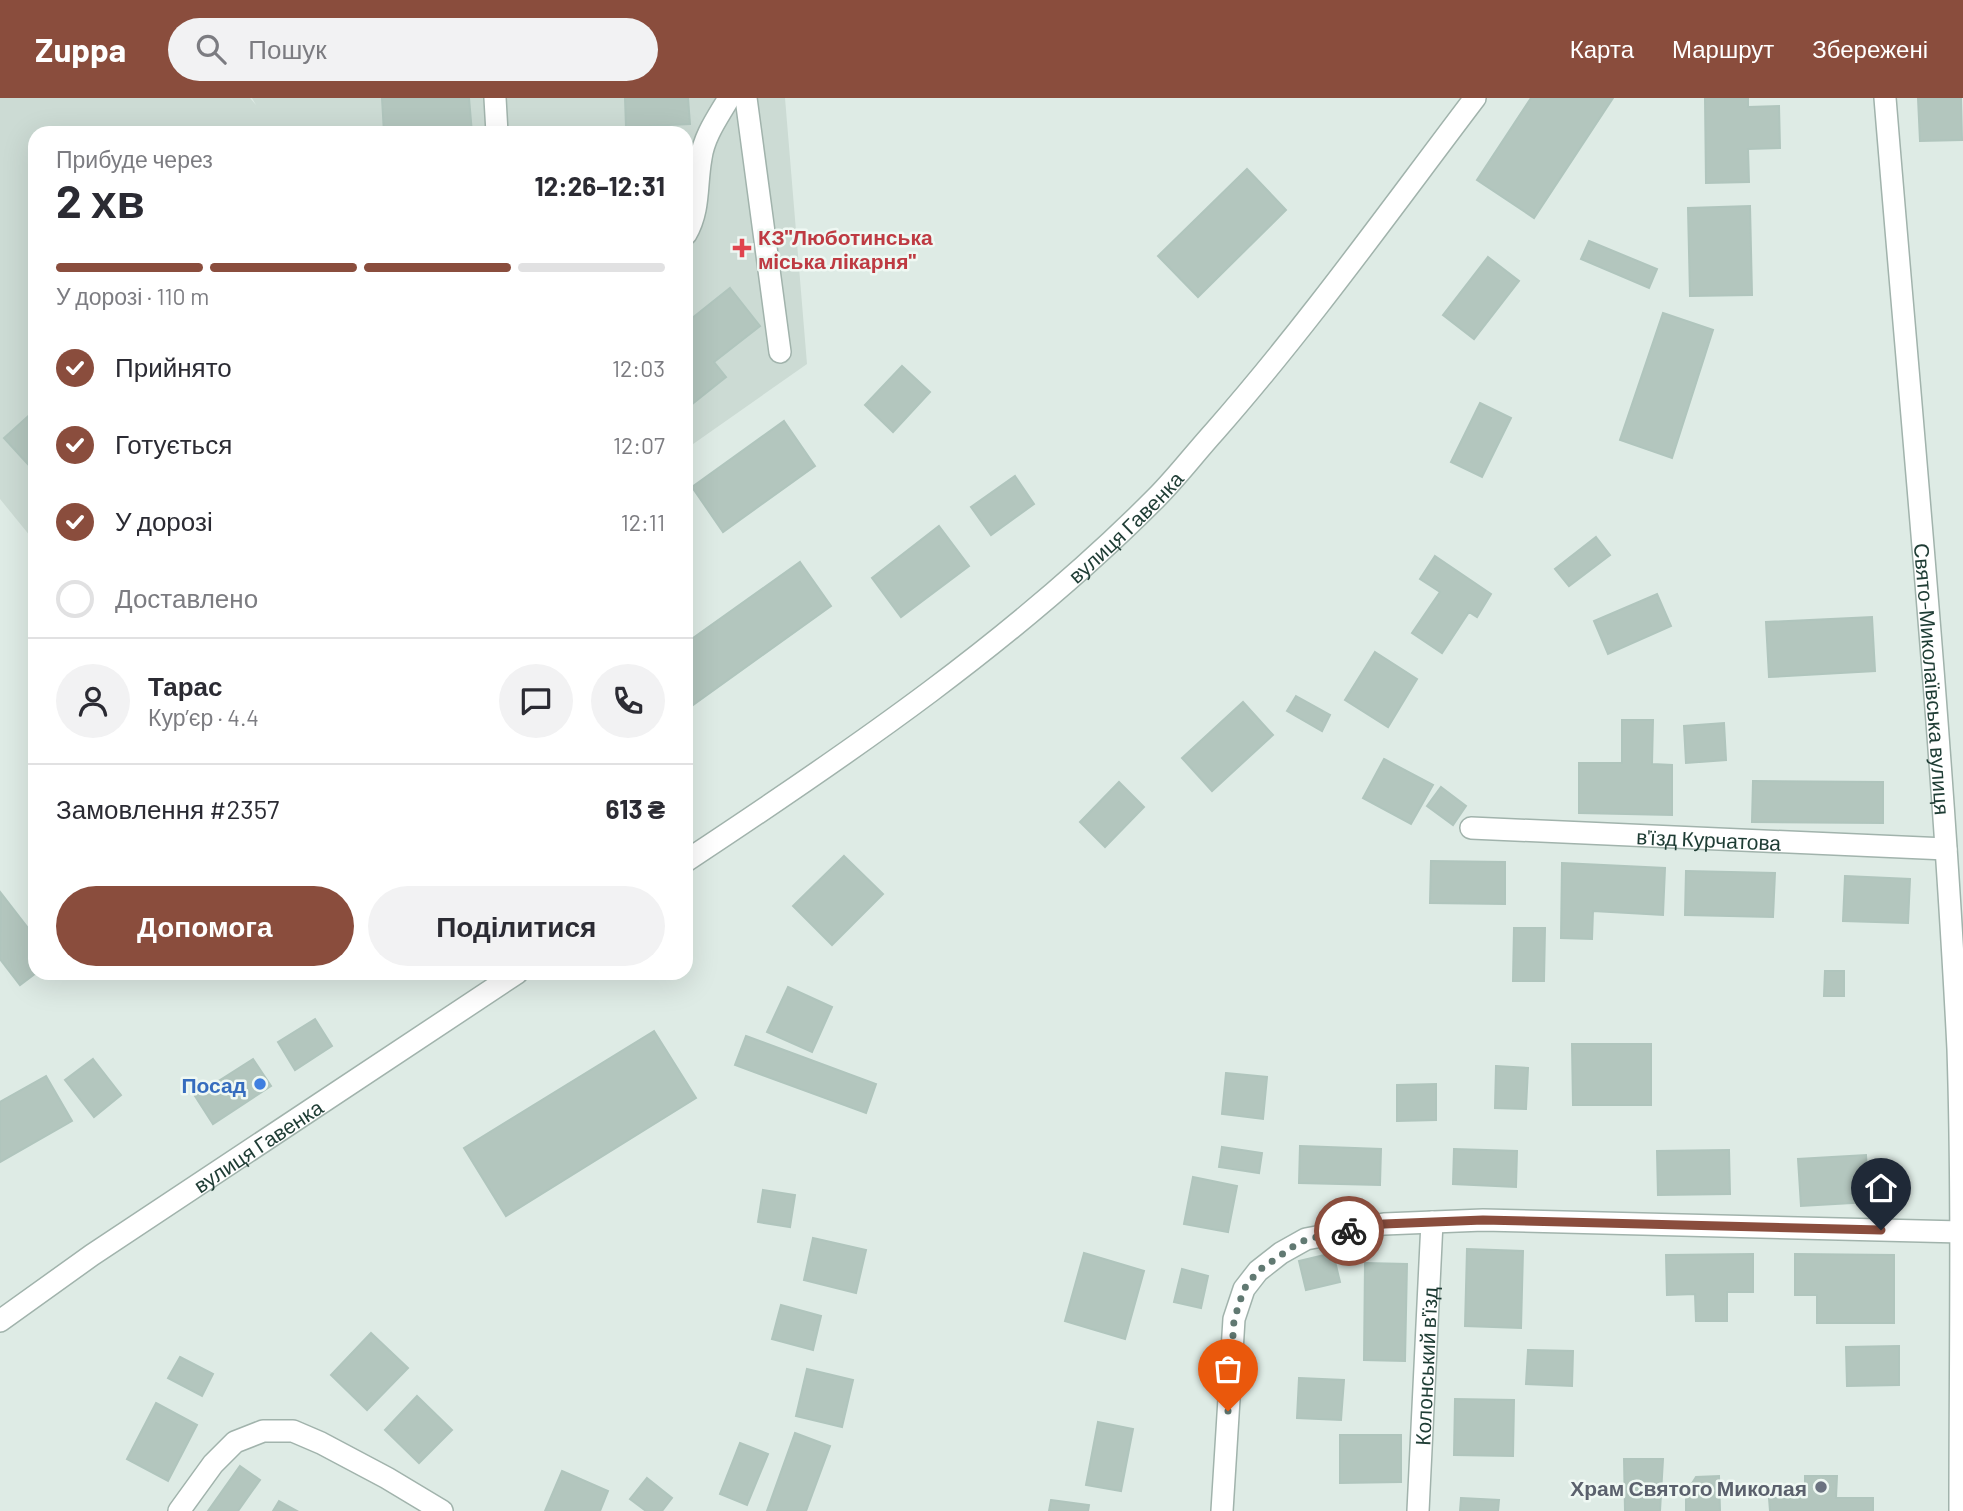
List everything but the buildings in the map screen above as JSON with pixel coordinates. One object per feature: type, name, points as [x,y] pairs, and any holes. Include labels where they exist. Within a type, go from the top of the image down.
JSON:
[{"type":"street","points":[[495,98],[497,126]]},
{"type":"street","points":[[693,217],[701,158],[707,136],[729,98]]},
{"type":"street","points":[[746,98],[780,352]]},
{"type":"street","name":"вулиця Гавенка","points":[[693,856],[888,724],[1080,570],[1157,497],[1304,325],[1475,98]]},
{"type":"street","name":"Свято-Миколаївська вулиця","points":[[1885,98],[1946,849],[1958,1052],[1961,1232],[1960,1511]]},
{"type":"street","name":"в'їзд Курчатова","points":[[1471,828],[1946,849]]},
{"type":"street","name":"вулиця Гавенка","points":[[0,1321],[92,1255],[506,980]]},
{"type":"street","points":[[1222,1511],[1234,1320],[1244,1289],[1258,1271],[1307,1239],[1384,1224],[1483,1220],[1961,1232]]},
{"type":"street","name":"Колонський в'їзд","points":[[1418,1511],[1433,1222]]},
{"type":"street","points":[[179,1511],[213,1464],[235,1443],[263,1431],[293,1431],[387,1478],[442,1511]]},
{"type":"shaded area","name":"КЗ\"Люботинська мiська лiкарня\"","points":[[0,98],[250,98],[256,105],[252,98],[785,98],[807,364],[693,444],[693,126],[28,126],[28,533],[0,499]]},
{"type":"way so far","points":[[1228,1411],[1234,1320],[1244,1289],[1258,1271],[1294,1246],[1307,1239],[1349,1231]]},
{"type":"place","name":"КЗ\"Люботинська мiська лiкарня\"","points":[[742,248]]},
{"type":"place","name":"Посад","points":[[260,1084]]},
{"type":"place","name":"Храм Святого Миколая","points":[[1821,1487]]},
{"type":"route","points":[[1349,1231],[1384,1224],[1483,1220],[1881,1230]]}]
